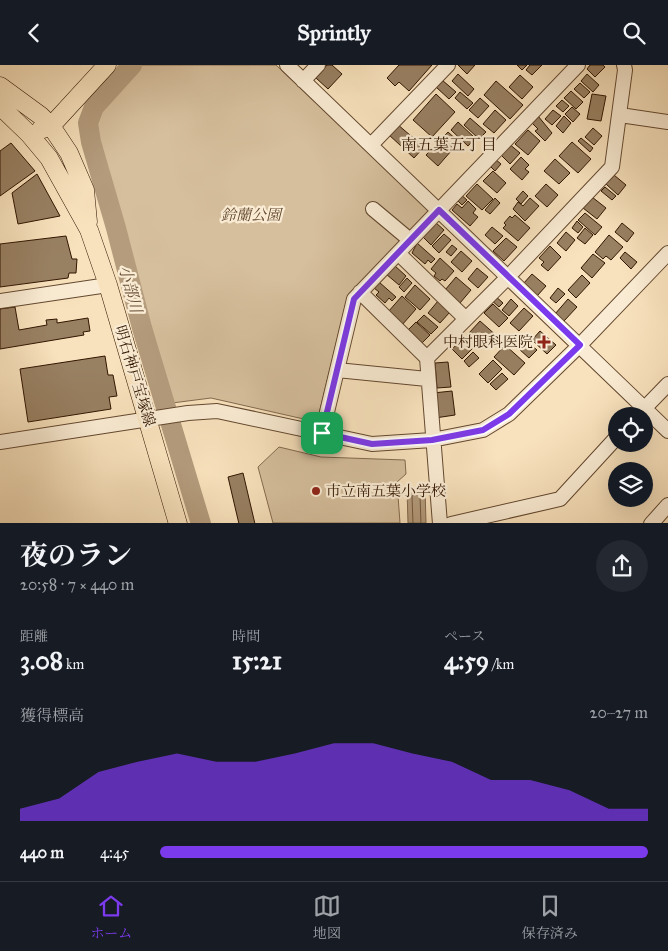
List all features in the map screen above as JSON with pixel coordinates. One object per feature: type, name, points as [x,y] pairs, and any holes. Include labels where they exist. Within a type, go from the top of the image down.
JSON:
[{"type":"main road","points":[[46,121],[95,65]]},
{"type":"main road","points":[[29,134],[46,121],[107,65]]},
{"type":"main road","name":"明石神戸宝塚線","points":[[0,86],[46,121],[69,153],[85,189],[89,230]]},
{"type":"main road","name":"明石神戸宝塚線","points":[[0,106],[50,158],[89,230],[153,419],[178,523]]},
{"type":"street","points":[[287,65],[439,210],[507,278],[580,345],[636,407]]},
{"type":"street","points":[[303,81],[318,65]]},
{"type":"street","points":[[371,145],[448,65]]},
{"type":"street","points":[[322,433],[354,299],[578,65]]},
{"type":"street","points":[[426,358],[507,278],[612,167],[620,115],[624,65]]},
{"type":"street","points":[[620,115],[668,122]]},
{"type":"street","points":[[373,209],[410,240]]},
{"type":"street","points":[[398,253],[466,319]]},
{"type":"street","points":[[0,442],[188,413],[217,411],[372,444],[432,440],[483,430],[509,414],[580,345],[668,253]]},
{"type":"street","points":[[0,301],[108,285]]},
{"type":"street","points":[[360,292],[426,358],[440,523]]},
{"type":"street","points":[[337,370],[427,379]]},
{"type":"street","points":[[646,407],[668,384]]},
{"type":"street","points":[[653,420],[668,431]]},
{"type":"street","points":[[451,523],[560,499],[608,448]]},
{"type":"street","points":[[654,523],[668,505]]},
{"type":"green space","name":"鈴蘭公園","points":[[139,65],[276,65],[429,210],[347,299],[317,422],[211,398],[172,403],[147,327],[121,222],[96,141],[93,124],[99,109]]},
{"type":"green space","points":[[279,447],[321,457],[405,460],[406,474],[397,482],[400,523],[273,523],[258,467]]},
{"type":"water","points":[[425,488],[426,523],[408,523],[407,489]]},
{"type":"building","points":[[327,65],[332,65],[342,74],[328,89],[316,78]]},
{"type":"building","points":[[399,65],[432,65],[409,91],[399,82],[395,86],[387,78]]},
{"type":"building","points":[[458,65],[475,65],[467,74]]},
{"type":"building","points":[[517,65],[527,65],[522,70]]},
{"type":"building","points":[[530,65],[542,65],[532,75],[526,70]]},
{"type":"building","points":[[590,65],[603,65],[605,67],[595,77],[587,69]]},
{"type":"building","points":[[458,74],[474,89],[468,96],[452,81]]},
{"type":"building","points":[[587,74],[599,85],[593,92],[581,81]]},
{"type":"building","points":[[520,75],[533,87],[522,99],[509,87]]},
{"type":"building","points":[[442,80],[456,92],[449,99],[436,87]]},
{"type":"building","points":[[496,81],[523,105],[510,119],[484,95]]},
{"type":"building","points":[[580,83],[590,92],[584,98],[574,89]]},
{"type":"building","points":[[571,91],[583,102],[576,109],[564,98]]},
{"type":"building","points":[[460,92],[473,103],[467,109],[455,98]]},
{"type":"building","points":[[436,94],[455,112],[432,137],[413,120]]},
{"type":"building","points":[[592,94],[606,96],[601,121],[587,119]]},
{"type":"building","points":[[480,98],[489,106],[478,118],[469,110]]},
{"type":"building","points":[[562,100],[569,106],[563,112],[556,106]]},
{"type":"building","points":[[572,107],[580,114],[573,122],[565,114]]},
{"type":"building","points":[[495,110],[506,120],[494,133],[483,124]]},
{"type":"building","points":[[553,110],[561,116],[552,125],[545,119]]},
{"type":"building","points":[[538,116],[552,133],[545,141],[535,131],[538,129],[532,123]]},
{"type":"building","points":[[564,116],[571,123],[563,133],[556,126]]},
{"type":"building","points":[[470,118],[486,132],[479,139],[464,125]]},
{"type":"building","points":[[458,122],[475,138],[468,146],[451,130]]},
{"type":"building","points":[[397,124],[424,147],[414,158],[388,134]]},
{"type":"building","points":[[593,128],[602,136],[594,145],[585,137]]},
{"type":"building","points":[[528,130],[540,141],[528,155],[515,144]]},
{"type":"building","points":[[448,132],[459,142],[438,166],[426,155]]},
{"type":"building","points":[[581,138],[593,148],[590,152],[578,141]]},
{"type":"building","points":[[572,142],[591,159],[578,173],[559,156]]},
{"type":"building","points":[[11,143],[35,171],[0,196],[0,151]]},
{"type":"building","points":[[508,143],[520,153],[510,164],[499,153]]},
{"type":"building","points":[[521,157],[529,165],[525,169],[529,172],[522,180],[510,169]]},
{"type":"building","points":[[495,159],[501,164],[495,171],[489,165]]},
{"type":"building","points":[[555,159],[570,173],[559,184],[544,171]]},
{"type":"building","points":[[493,171],[506,183],[497,193],[483,181]]},
{"type":"building","points":[[37,174],[60,216],[18,224],[12,193]]},
{"type":"building","points":[[614,175],[626,185],[618,195],[606,184]]},
{"type":"building","points":[[477,184],[493,199],[482,210],[466,196]]},
{"type":"building","points":[[546,184],[558,195],[547,207],[535,196]]},
{"type":"building","points":[[605,187],[616,196],[612,200],[601,191]]},
{"type":"building","points":[[523,191],[528,196],[521,204],[516,199]]},
{"type":"building","points":[[460,194],[467,200],[462,205],[456,199]]},
{"type":"building","points":[[592,197],[606,208],[597,219],[583,208]]},
{"type":"building","points":[[495,198],[500,203],[490,214],[485,210]]},
{"type":"building","points":[[530,198],[539,206],[525,221],[513,209],[518,202],[523,206]]},
{"type":"building","points":[[468,201],[476,209],[473,213],[478,217],[470,226],[452,210],[457,204],[462,208]]},
{"type":"building","points":[[585,213],[602,227],[595,235],[578,220]]},
{"type":"building","points":[[515,215],[530,228],[518,241],[503,228],[506,225],[504,223],[510,216],[512,218]]},
{"type":"building","points":[[577,221],[583,227],[578,233],[572,228]]},
{"type":"building","points":[[435,222],[444,230],[431,245],[422,236]]},
{"type":"building","points":[[622,223],[634,233],[627,242],[615,232]]},
{"type":"building","points":[[492,227],[503,236],[495,244],[485,235]]},
{"type":"building","points":[[585,228],[593,235],[585,244],[577,238]]},
{"type":"building","points":[[566,232],[575,240],[566,251],[557,243]]},
{"type":"building","points":[[444,234],[451,240],[439,253],[432,246]]},
{"type":"building","points":[[609,235],[623,247],[611,260],[606,256],[603,259],[595,252]]},
{"type":"building","points":[[66,236],[72,259],[77,259],[76,273],[69,273],[68,278],[0,287],[0,244]]},
{"type":"building","points":[[506,238],[517,247],[504,261],[493,251]]},
{"type":"building","points":[[417,243],[435,259],[431,263],[428,260],[425,264],[412,253]]},
{"type":"building","points":[[452,245],[457,249],[451,256],[446,252]]},
{"type":"building","points":[[550,246],[561,257],[548,271],[541,265],[544,262],[539,258]]},
{"type":"building","points":[[461,251],[472,261],[462,272],[451,262]]},
{"type":"building","points":[[625,252],[637,262],[631,269],[620,258]]},
{"type":"building","points":[[593,254],[605,263],[592,278],[581,268]]},
{"type":"building","points":[[440,258],[454,271],[445,281],[442,279],[440,281],[434,276],[436,273],[431,269]]},
{"type":"building","points":[[394,265],[406,276],[399,285],[386,274]]},
{"type":"building","points":[[477,268],[488,277],[478,288],[468,279]]},
{"type":"building","points":[[532,274],[546,286],[537,296],[523,284]]},
{"type":"building","points":[[582,275],[590,283],[576,298],[568,290]]},
{"type":"building","points":[[456,277],[471,290],[460,303],[445,290]]},
{"type":"building","points":[[407,278],[412,283],[404,292],[399,287]]},
{"type":"building","points":[[379,282],[396,297],[392,301],[389,298],[385,303],[376,295],[379,292],[374,288]]},
{"type":"building","points":[[415,285],[430,299],[420,310],[405,297]]},
{"type":"building","points":[[558,288],[565,294],[556,303],[550,298]]},
{"type":"building","points":[[494,295],[503,303],[499,307],[490,299]]},
{"type":"building","points":[[402,296],[416,309],[402,325],[388,312]]},
{"type":"building","points":[[511,299],[518,306],[509,316],[502,310]]},
{"type":"building","points":[[568,299],[577,307],[564,321],[555,314]]},
{"type":"building","points":[[438,301],[450,312],[440,323],[428,313]]},
{"type":"building","points":[[493,304],[508,318],[499,327],[484,313]]},
{"type":"building","points":[[15,307],[19,330],[47,325],[46,320],[57,319],[57,323],[88,318],[90,331],[83,332],[84,335],[0,349],[0,309]]},
{"type":"building","points":[[524,308],[533,316],[519,331],[510,323]]},
{"type":"building","points":[[424,315],[438,327],[431,334],[417,322]]},
{"type":"building","points":[[480,321],[498,337],[487,349],[469,333]]},
{"type":"building","points":[[416,322],[430,335],[421,344],[407,331]]},
{"type":"building","points":[[540,331],[556,345],[547,354],[532,340]]},
{"type":"building","points":[[465,337],[474,347],[462,359],[452,349]]},
{"type":"building","points":[[526,341],[537,350],[529,358],[519,349]]},
{"type":"building","points":[[505,345],[525,363],[514,375],[494,357]]},
{"type":"building","points":[[473,352],[479,358],[469,367],[464,361]]},
{"type":"building","points":[[105,356],[108,375],[113,375],[117,396],[109,397],[111,409],[28,422],[20,369]]},
{"type":"building","points":[[493,360],[502,369],[488,383],[479,374]]},
{"type":"building","points":[[448,362],[451,387],[437,388],[435,363]]},
{"type":"building","points":[[502,373],[508,379],[496,390],[490,384]]},
{"type":"building","points":[[452,391],[455,415],[435,418],[433,393]]},
{"type":"building","points":[[243,473],[255,523],[239,523],[228,477]]},
{"type":"waterway","name":"小部川","points":[[132,65],[94,107],[88,123],[91,142],[142,328],[201,523]]},
{"type":"place","name":"中村眼科医院","points":[[544,342]]},
{"type":"place","name":"市立南五葉小学校","points":[[316,491]]},
{"type":"district","name":"南五葉五丁目","points":[[449,144]]},
{"type":"route","points":[[439,210],[507,278],[580,345],[509,414],[483,430],[432,440],[372,444],[322,433],[354,299],[439,210]]}]
